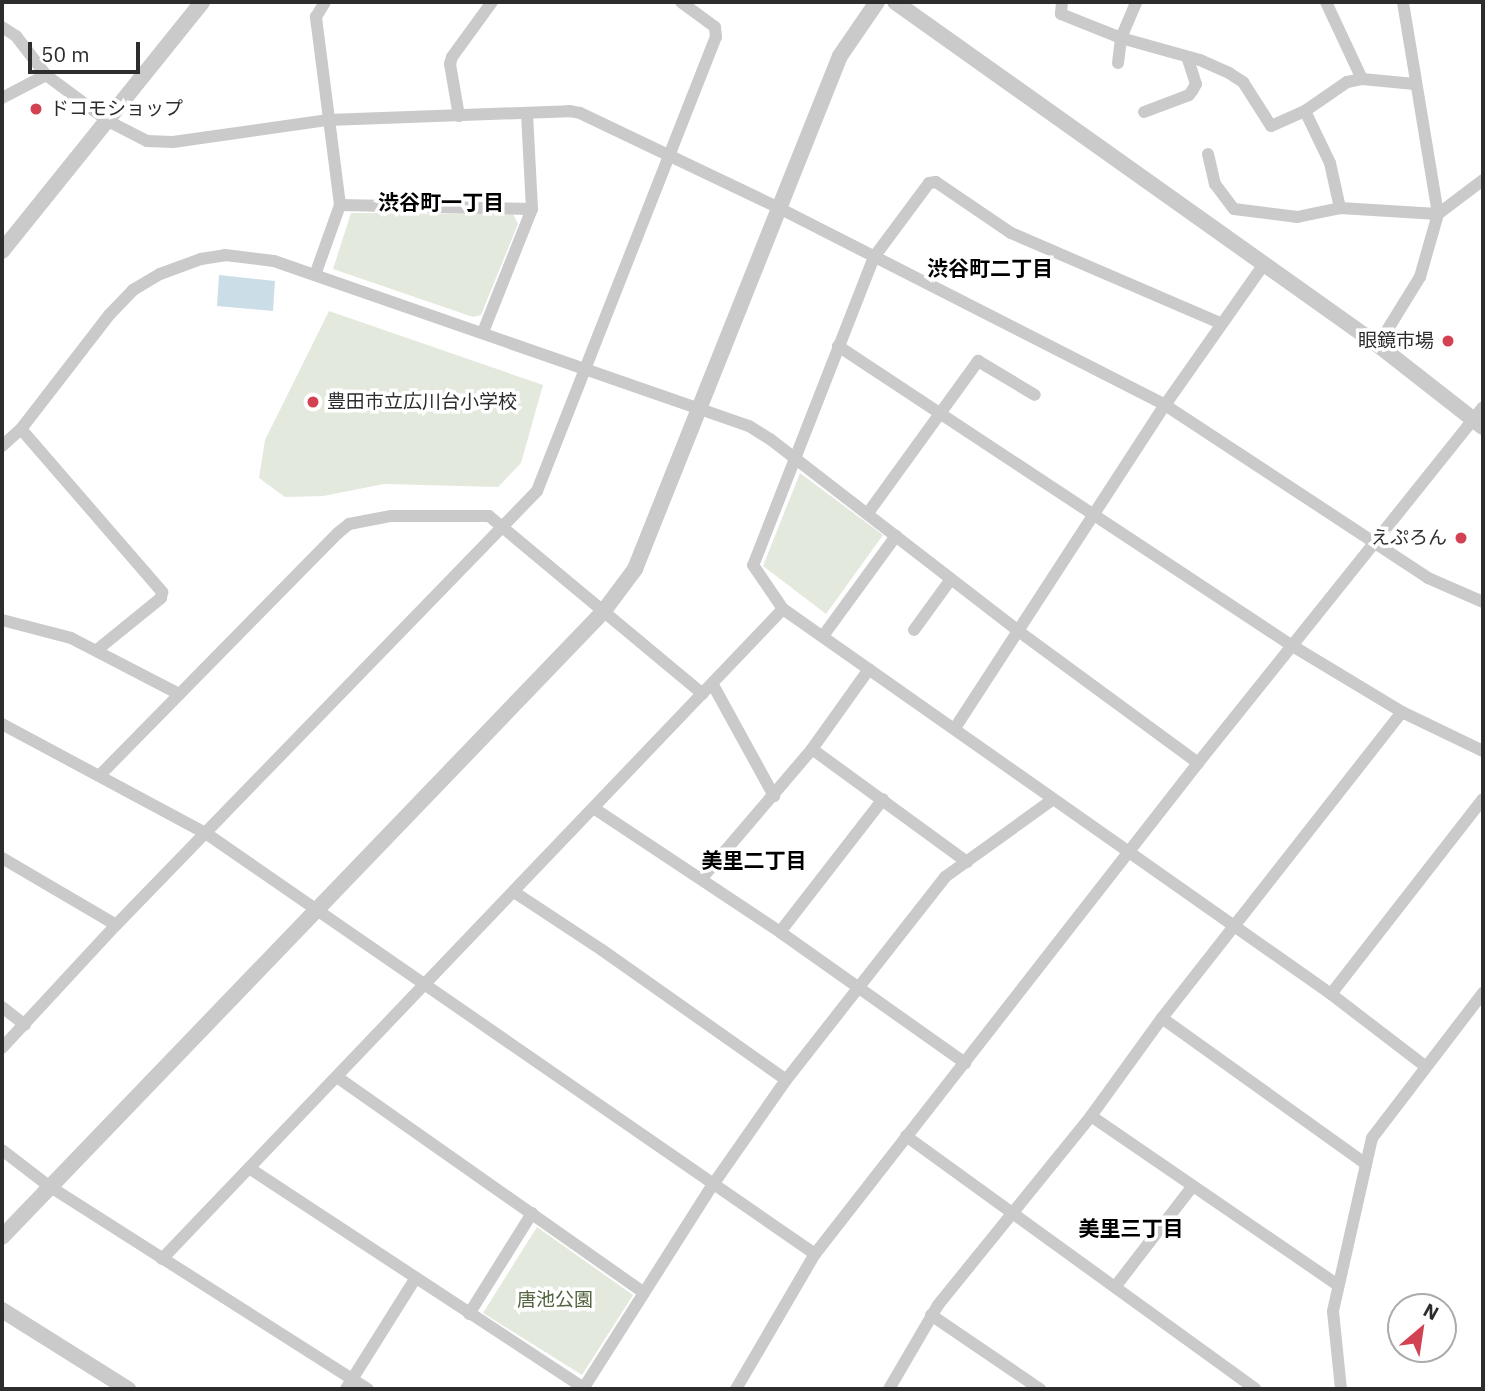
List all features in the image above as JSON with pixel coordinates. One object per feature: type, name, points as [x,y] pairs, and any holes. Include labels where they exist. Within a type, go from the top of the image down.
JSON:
[{"type":"street","points":[[2,251],[202,2]]},
{"type":"street","points":[[315,275],[340,205],[316,17],[325,2]]},
{"type":"street","points":[[460,116],[450,64],[492,2]]},
{"type":"street","points":[[2,1048],[116,925],[537,491],[717,32],[715,27],[681,2]]},
{"type":"street","points":[[2,1237],[316,907],[603,612],[635,569],[840,56],[877,2]]},
{"type":"street","points":[[895,2],[1378,345],[1478,423]]},
{"type":"street","points":[[1062,2],[1061,14],[1121,38],[1213,65],[1243,82],[1271,126],[1305,111],[1348,82],[1362,79],[1415,83]]},
{"type":"street","points":[[1118,63],[1121,38],[1136,2]]},
{"type":"street","points":[[1325,2],[1362,79]]},
{"type":"street","points":[[1378,345],[1420,277],[1438,214],[1403,2]]},
{"type":"street","points":[[2,27],[16,36],[46,75],[108,121],[147,141],[161,142],[328,120],[580,113],[779,208],[1165,405],[1428,578],[1483,602]]},
{"type":"street","points":[[1144,112],[1189,95],[1196,84],[1187,57]]},
{"type":"street","points":[[2,98],[46,75]]},
{"type":"street","points":[[1305,111],[1330,163],[1340,208]]},
{"type":"street","points":[[483,332],[532,209],[527,113]]},
{"type":"street","points":[[1208,154],[1215,184],[1234,209],[1297,216],[1340,208],[1438,214],[1483,180]]},
{"type":"street","points":[[1220,323],[1011,233],[936,182],[929,183],[874,257],[753,565],[783,609],[955,727],[1052,800],[1331,995],[1425,1066]]},
{"type":"street","points":[[340,205],[532,209]]},
{"type":"street","points":[[2,446],[21,429],[122,300],[160,274],[225,255],[274,261],[748,426],[770,439],[1017,630],[1198,763]]},
{"type":"street","points":[[955,727],[1165,405],[1220,323],[1264,264]]},
{"type":"street","points":[[838,346],[1291,646],[1402,712],[1483,751]]},
{"type":"street","points":[[868,513],[978,361],[1035,395]]},
{"type":"street","points":[[736,1389],[815,1254],[1372,543],[1478,423],[1483,407]]},
{"type":"street","points":[[21,429],[162,592],[161,598],[97,650]]},
{"type":"street","points":[[100,775],[349,524],[391,516],[468,513],[489,516],[703,694]]},
{"type":"street","points":[[823,636],[896,536]]},
{"type":"street","points":[[914,630],[951,579]]},
{"type":"street","points":[[162,1259],[783,609]]},
{"type":"street","points":[[2,620],[71,638],[179,694]]},
{"type":"street","points":[[702,878],[812,749],[869,669]]},
{"type":"street","points":[[713,685],[774,796]]},
{"type":"street","points":[[889,1389],[932,1315],[1091,1116],[1162,1018],[1402,712]]},
{"type":"street","points":[[2,724],[207,834],[316,907],[712,1186],[815,1254]]},
{"type":"street","points":[[812,749],[967,862]]},
{"type":"street","points":[[780,932],[883,799]]},
{"type":"street","points":[[1331,995],[1483,799]]},
{"type":"street","points":[[249,1168],[584,1389],[712,1186],[786,1080],[857,987],[945,877],[1052,800]]},
{"type":"street","points":[[595,808],[702,878],[965,1063]]},
{"type":"street","points":[[2,858],[116,925]]},
{"type":"street","points":[[514,892],[602,950],[786,1080]]},
{"type":"street","points":[[1340,1389],[1333,1311],[1375,1130],[1483,993]]},
{"type":"street","points":[[2,1007],[25,1025]]},
{"type":"street","points":[[1162,1018],[1366,1164]]},
{"type":"street","points":[[337,1077],[644,1293]]},
{"type":"street","points":[[1091,1116],[1338,1285]]},
{"type":"street","points":[[906,1136],[1255,1389]]},
{"type":"street","points":[[2,1150],[48,1186],[349,1384],[368,1389]]},
{"type":"street","points":[[1115,1287],[1192,1187]]},
{"type":"street","points":[[469,1314],[532,1213]]},
{"type":"street","points":[[349,1384],[415,1279]]},
{"type":"street","points":[[2,1310],[128,1389]]},
{"type":"street","points":[[932,1315],[1026,1385],[1040,1389]]},
{"type":"green space","points":[[351,213],[513,214],[518,224],[481,315],[473,317],[333,269]]},
{"type":"green space","points":[[329,311],[543,385],[521,463],[498,487],[384,484],[323,496],[285,497],[259,478],[265,440]]},
{"type":"green space","points":[[800,473],[883,535],[826,614],[763,566]]},
{"type":"green space","name":"唐池公園","points":[[537,1227],[633,1295],[582,1375],[483,1313]]},
{"type":"water","points":[[219,275],[275,281],[273,311],[217,306]]},
{"type":"place","name":"ドコモショップ","points":[[36,109]]},
{"type":"place","name":"眼鏡市場","points":[[1448,341]]},
{"type":"place","name":"豊田市立広川台小学校","points":[[313,402]]},
{"type":"place","name":"えぷろん","points":[[1461,538]]},
{"type":"district","name":"渋谷町一丁目","points":[[441,202]]},
{"type":"district","name":"渋谷町二丁目","points":[[990,268]]},
{"type":"district","name":"美里二丁目","points":[[754,860]]},
{"type":"district","name":"美里三丁目","points":[[1131,1228]]}]
